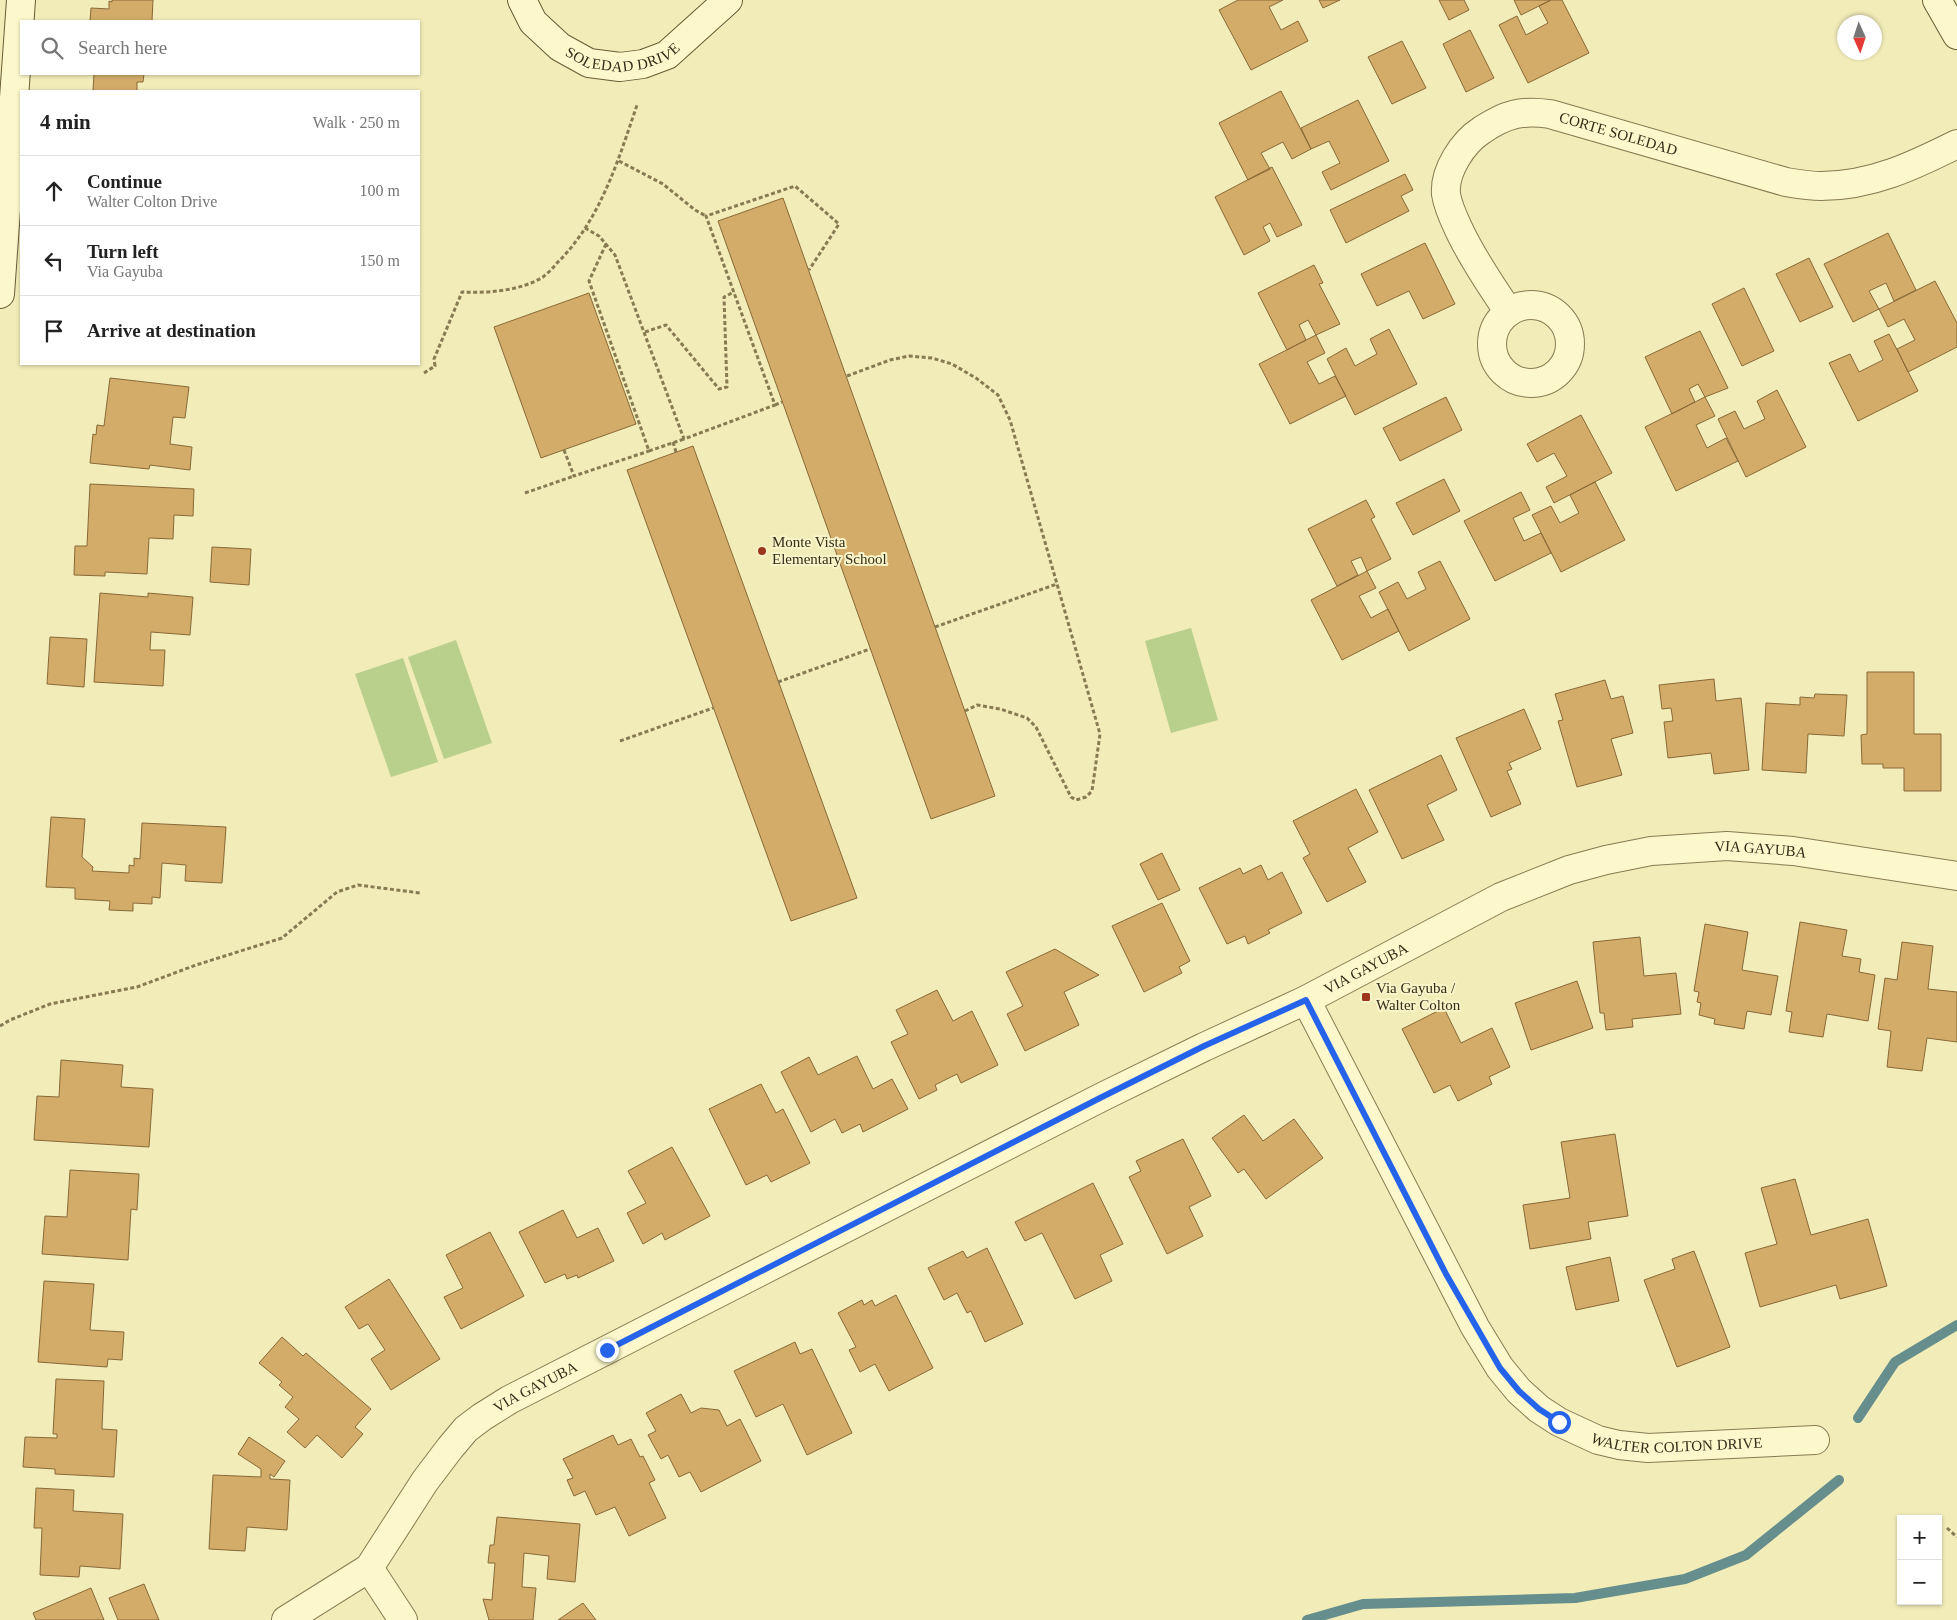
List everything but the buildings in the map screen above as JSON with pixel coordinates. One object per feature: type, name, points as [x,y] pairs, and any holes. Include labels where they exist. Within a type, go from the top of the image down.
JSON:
[{"type":"street","points":[[21,20],[22,0]]},
{"type":"street","name":"SOLEDAD DRIVE","points":[[522,0],[533,22],[560,47],[590,63],[620,67],[644,64],[667,56],[728,0]]},
{"type":"street","points":[[1937,0],[1957,35]]},
{"type":"street","points":[[0,294],[20,27]]},
{"type":"street","name":"CORTE SOLEDAD","points":[[1508,312],[1476,265],[1451,213],[1446,193],[1450,170],[1461,148],[1477,133],[1498,119],[1516,113],[1550,114],[1786,182],[1820,186],[1844,184],[1888,176],[1920,163],[1957,144]]},
{"type":"street","name":"VIA GAYUBA","points":[[286,1620],[369,1568],[450,1448],[466,1429],[510,1400],[1102,1097],[1204,1046],[1306,1000],[1501,897],[1569,870],[1606,860],[1651,851],[1726,846],[1859,860],[1957,876]]},
{"type":"street","name":"WALTER COLTON DRIVE","points":[[1306,1000],[1475,1327],[1500,1368],[1519,1391],[1539,1409],[1580,1432],[1618,1445],[1648,1448],[1815,1440]]},
{"type":"street","points":[[369,1568],[403,1620]]},
{"type":"path","points":[[424,373],[435,366],[434,359],[462,292],[483,293],[520,287],[544,276],[566,255],[600,202],[619,161],[637,106]]},
{"type":"path","points":[[619,161],[663,184],[695,210],[706,216],[775,405]]},
{"type":"path","points":[[706,216],[795,186],[839,224],[809,270]]},
{"type":"path","points":[[585,228],[598,236],[615,255],[684,439]]},
{"type":"path","points":[[606,244],[589,281],[649,450]]},
{"type":"path","points":[[645,332],[666,325],[720,389],[727,387],[724,297],[734,292]]},
{"type":"path","points":[[846,376],[909,356],[932,358],[952,364],[976,378],[998,395],[1010,420],[1100,734],[1092,791],[1086,797],[1076,800],[1071,797],[1036,727],[1027,718],[1000,709],[977,705],[965,710]]},
{"type":"path","points":[[525,493],[684,439],[782,402]]},
{"type":"path","points":[[672,442],[676,452]]},
{"type":"path","points":[[564,450],[574,476]]},
{"type":"path","points":[[935,627],[1057,584]]},
{"type":"path","points":[[778,682],[870,649]]},
{"type":"path","points":[[620,741],[713,708]]},
{"type":"path","points":[[0,1026],[50,1004],[137,987],[196,965],[282,938],[338,892],[358,885],[420,894]]},
{"type":"path","points":[[1947,1528],[1957,1537]]},
{"type":"green space","points":[[1191,628],[1218,720],[1171,733],[1145,641]]},
{"type":"green space","points":[[456,640],[492,743],[444,759],[408,657]]},
{"type":"green space","points":[[403,658],[438,762],[391,777],[355,674]]},
{"type":"waterway","points":[[1858,1418],[1895,1362],[1957,1325]]},
{"type":"waterway","points":[[1307,1620],[1363,1604],[1575,1598],[1685,1579],[1746,1555],[1839,1480]]},
{"type":"place","name":"Monte Vista Elementary School","points":[[762,551]]},
{"type":"place","name":"Via Gayuba / Walter Colton","points":[[1366,997]]},
{"type":"route","points":[[607,1350],[1102,1097],[1204,1046],[1306,1000],[1475,1327],[1500,1368],[1519,1391],[1539,1409],[1559,1422]]}]
